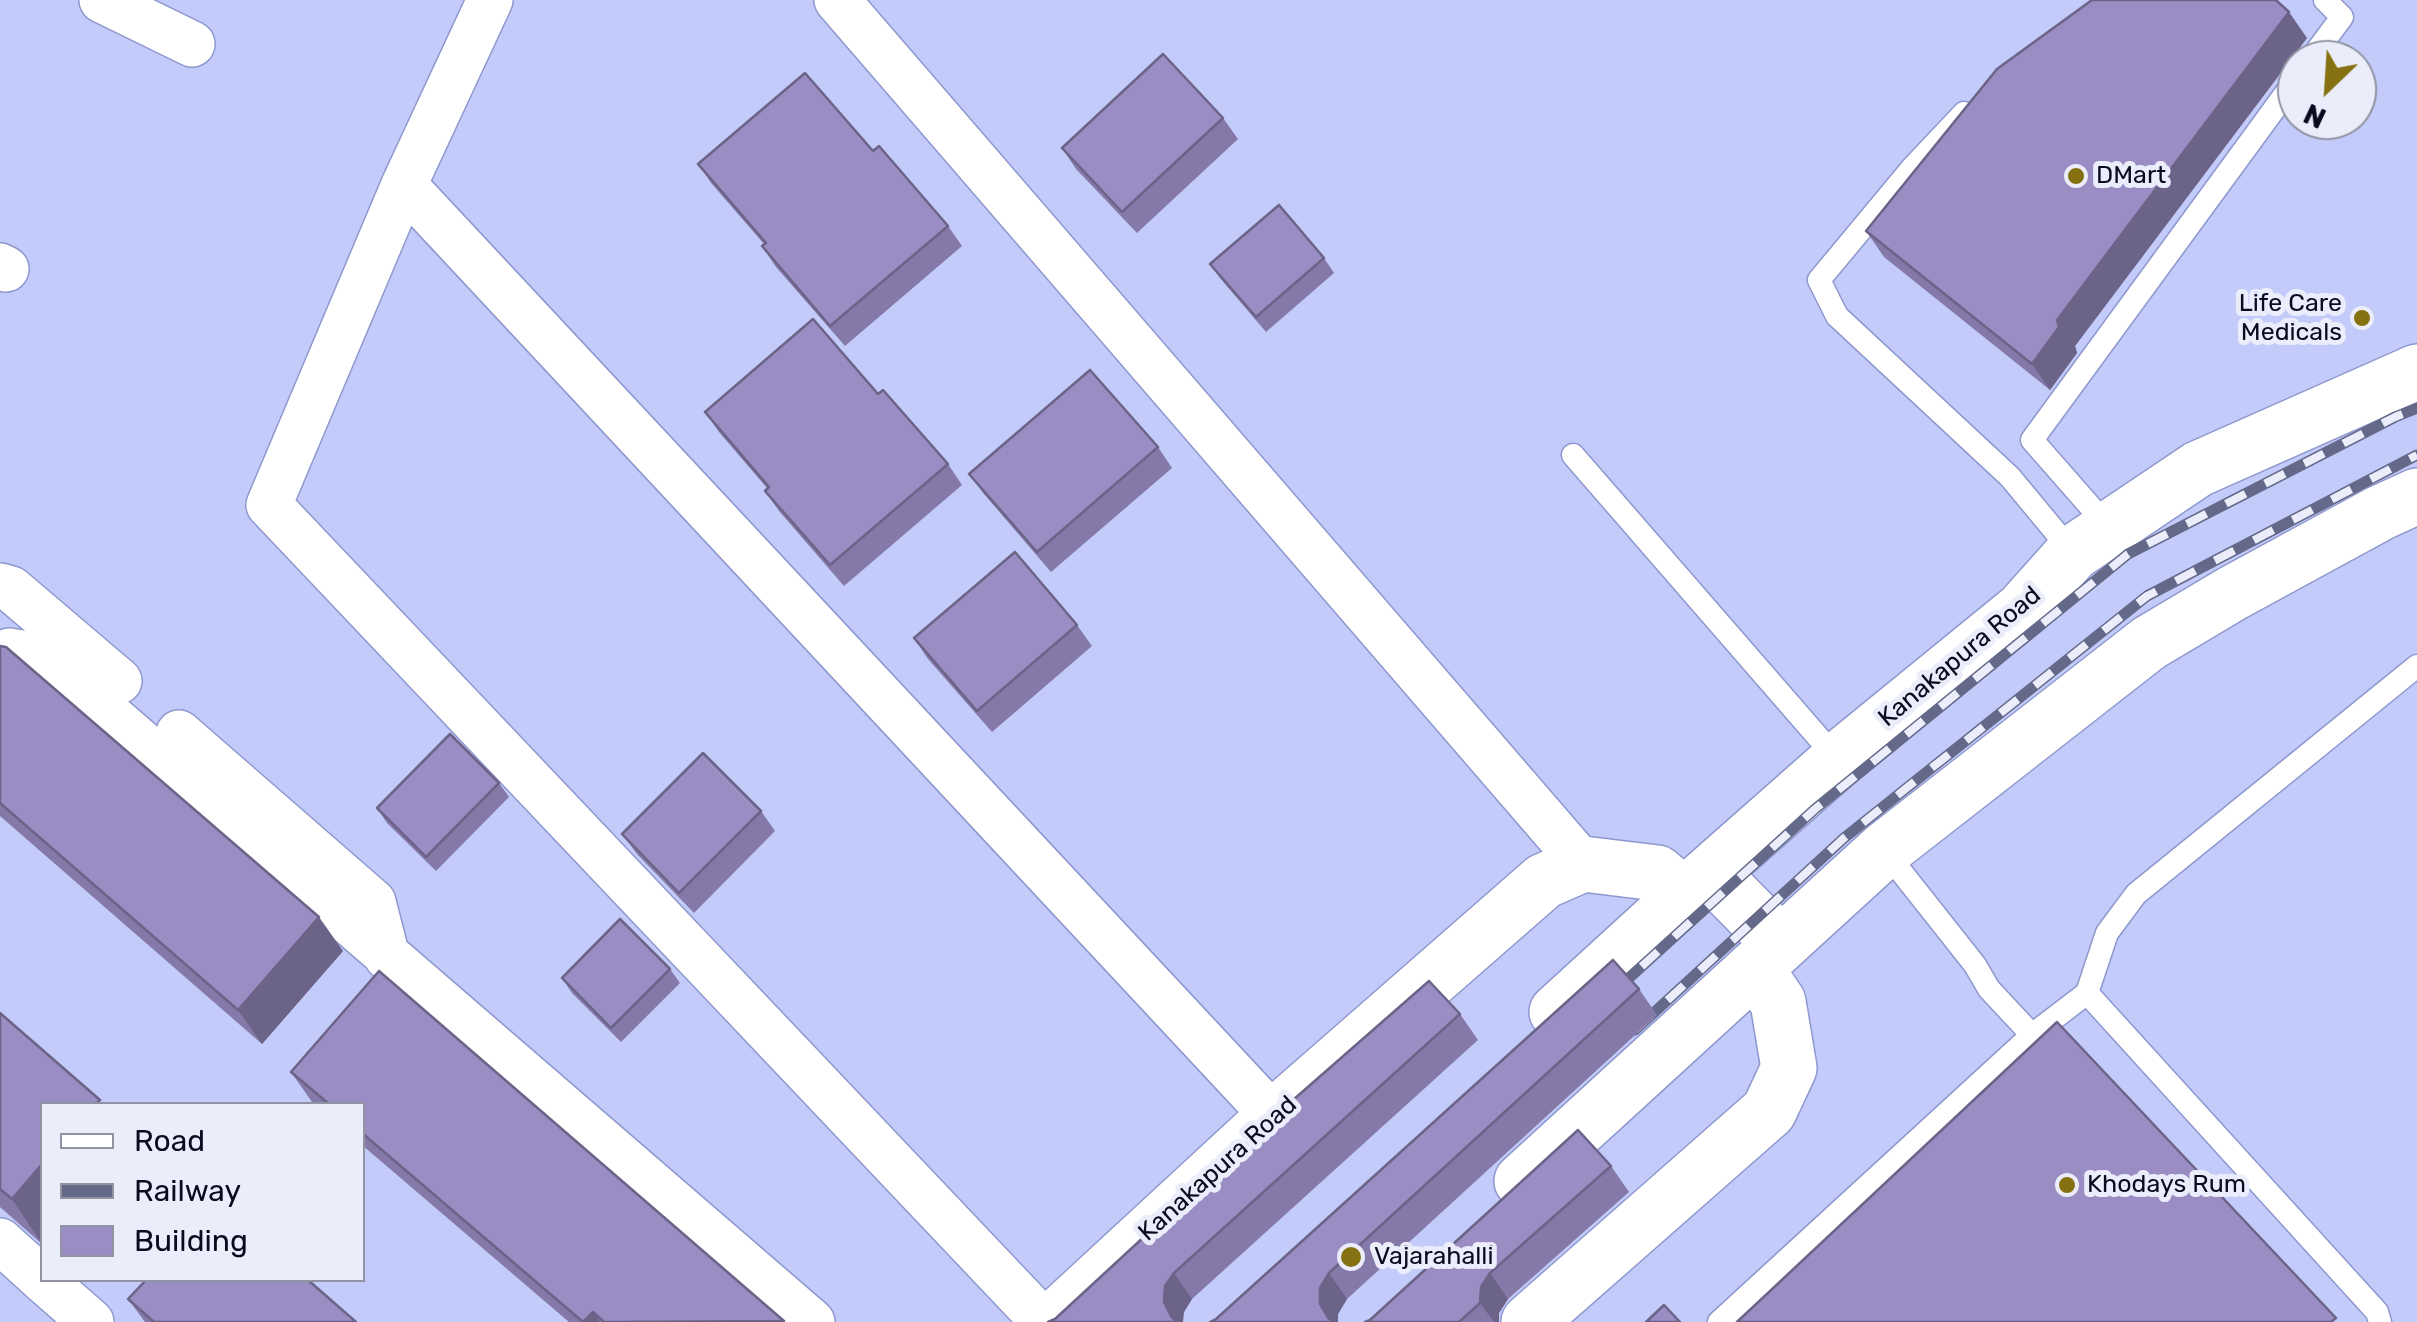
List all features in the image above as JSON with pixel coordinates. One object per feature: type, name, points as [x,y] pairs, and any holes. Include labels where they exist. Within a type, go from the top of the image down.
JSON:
[{"type":"main road","name":"Kanakapura Road","points":[[1515,1049],[1838,760],[2022,610],[2091,541],[2198,469],[2417,372]]},
{"type":"main road","points":[[1485,1215],[1884,850],[2149,644],[2234,593],[2417,496]]},
{"type":"main road","points":[[1529,1322],[1769,1112],[1789,1068],[1768,956],[1697,884],[1657,873],[1584,864]]},
{"type":"main road","name":"Kanakapura Road","points":[[1048,1322],[1274,1116],[1544,881],[1584,864]]},
{"type":"street","points":[[102,0],[192,44]]},
{"type":"street","points":[[490,0],[404,185],[270,505],[1048,1322]]},
{"type":"street","points":[[838,0],[1584,864]]},
{"type":"street","points":[[404,185],[1274,1116]]},
{"type":"street","points":[[0,586],[10,589],[119,681]]},
{"type":"street","points":[[0,655],[9,651],[41,656],[812,1322]]},
{"type":"street","points":[[179,733],[373,902],[387,956]]},
{"type":"street","points":[[0,1241],[40,1276]]},
{"type":"street","points":[[46,1282],[91,1322]]},
{"type":"lane","points":[[2325,0],[2342,17],[2325,40]]},
{"type":"lane","points":[[1987,93],[1912,167],[1820,280],[1836,316],[2010,477],[2091,541]]},
{"type":"lane","points":[[2091,541],[2032,440],[2277,105]]},
{"type":"lane","points":[[1573,455],[1838,760]]},
{"type":"lane","points":[[1719,1322],[2032,1035],[2086,993],[2107,933],[2136,894],[2417,666]]},
{"type":"lane","points":[[1884,850],[1989,989],[2032,1035]]},
{"type":"lane","points":[[2086,993],[2377,1312],[2380,1322]]},
{"type":"building","name":"DMart","points":[[2092,0],[2276,0],[2289,12],[2057,320],[2059,327],[2032,364],[1866,231],[1997,69]]},
{"type":"building","points":[[1163,54],[1223,118],[1122,212],[1062,148]]},
{"type":"building","points":[[805,73],[873,151],[879,146],[948,226],[830,326],[698,164]]},
{"type":"building","points":[[1279,205],[1324,258],[1256,317],[1210,264]]},
{"type":"building","points":[[813,319],[878,394],[883,390],[948,464],[830,565],[765,491],[769,487],[705,412]]},
{"type":"building","points":[[1090,370],[1158,447],[1037,552],[969,474]]},
{"type":"building","points":[[1015,552],[1077,625],[977,711],[914,638]]},
{"type":"building","points":[[0,646],[6,647],[319,917],[238,1010],[0,803]]},
{"type":"building","points":[[450,734],[499,783],[426,857],[377,808]]},
{"type":"building","points":[[703,753],[761,811],[679,893],[622,834]]},
{"type":"building","points":[[620,919],[670,969],[611,1028],[562,978]]},
{"type":"building","points":[[1613,960],[1639,989],[1329,1273],[1320,1288],[1320,1304],[1335,1322],[1210,1322],[1216,1319]]},
{"type":"building","points":[[379,971],[784,1321],[604,1322],[593,1312],[583,1322],[365,1136],[365,1102],[327,1102],[291,1072]]},
{"type":"building","points":[[1429,981],[1460,1014],[1174,1273],[1165,1286],[1164,1302],[1172,1318],[1180,1322],[1048,1322],[1055,1319],[1277,1114]]},
{"type":"building","points":[[0,1013],[100,1100],[40,1102],[40,1166],[12,1199],[0,1189]]},
{"type":"building","name":"Khodays Rum","points":[[2057,1022],[2336,1318],[2331,1322],[1737,1322]]},
{"type":"building","points":[[1578,1130],[1611,1166],[1490,1273],[1481,1287],[1480,1303],[1459,1322],[1365,1322],[1370,1320]]},
{"type":"building","points":[[144,1282],[310,1282],[356,1322],[154,1322],[128,1299]]},
{"type":"building","points":[[1664,1305],[1680,1322],[1646,1322]]},
{"type":"railway","points":[[1609,996],[1815,809],[2128,554],[2417,408]]},
{"type":"railway","points":[[1635,1030],[1844,838],[2147,596],[2417,455]]},
{"type":"place","name":"DMart","points":[[2076,176]]},
{"type":"place","name":"Life Care Medicals","points":[[2362,318]]},
{"type":"place","name":"Khodays Rum","points":[[2067,1185]]},
{"type":"place","name":"Vajarahalli","points":[[1351,1257]]}]
